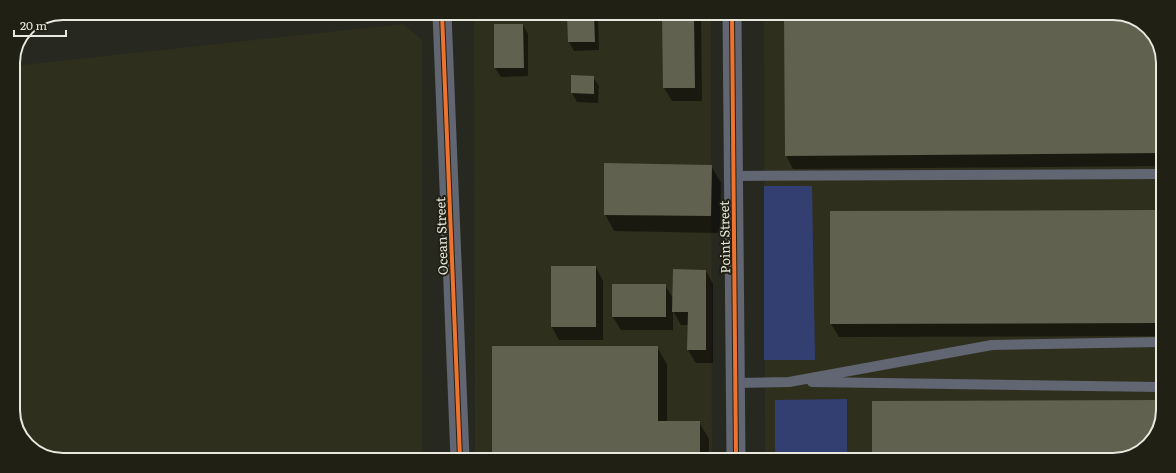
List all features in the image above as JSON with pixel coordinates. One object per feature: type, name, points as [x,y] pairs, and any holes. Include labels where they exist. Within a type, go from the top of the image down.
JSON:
[{"type":"street","name":"Ocean Street","points":[[442,20],[460,453]]},
{"type":"street","name":"Point Street","points":[[732,20],[736,453]]},
{"type":"lane","points":[[734,176],[1156,174]]},
{"type":"lane","points":[[789,382],[992,345],[1156,342]]},
{"type":"lane","points":[[736,383],[789,382],[1156,387]]},
{"type":"shaded area","points":[[474,20],[711,20],[712,453],[475,453]]},
{"type":"shaded area","points":[[764,20],[1118,20],[1127,22],[1137,27],[1150,42],[1154,49],[1156,60],[1156,410],[1154,424],[1147,436],[1132,449],[1118,453],[765,453]]},
{"type":"shaded area","points":[[403,24],[422,40],[422,453],[58,453],[49,451],[39,446],[29,436],[23,426],[20,413],[20,65]]},
{"type":"water","points":[[764,186],[812,186],[815,360],[764,360]]},
{"type":"water","points":[[847,399],[847,453],[775,453],[775,400]]},
{"type":"building","points":[[567,20],[594,20],[595,42],[568,42]]},
{"type":"building","points":[[662,20],[694,20],[695,88],[663,88]]},
{"type":"building","points":[[784,20],[1118,20],[1127,22],[1137,27],[1147,37],[1154,49],[1156,60],[1156,153],[785,156]]},
{"type":"building","points":[[494,24],[523,24],[524,68],[494,68]]},
{"type":"building","points":[[571,75],[594,76],[594,94],[571,93]]},
{"type":"building","points":[[604,163],[712,165],[711,216],[604,215]]},
{"type":"building","points":[[1156,210],[1156,323],[830,324],[830,211]]},
{"type":"building","points":[[551,266],[596,266],[596,327],[551,327]]},
{"type":"building","points":[[673,269],[706,270],[706,350],[687,350],[688,312],[672,312]]},
{"type":"building","points":[[612,284],[666,284],[666,317],[612,317]]},
{"type":"building","points":[[492,346],[658,346],[658,421],[700,421],[700,453],[492,453]]},
{"type":"building","points":[[1156,400],[1156,410],[1154,424],[1147,436],[1132,449],[1118,453],[872,453],[872,401]]},
{"type":"cycle path","points":[[442,20],[460,453]]},
{"type":"cycle path","points":[[732,20],[736,453]]}]
